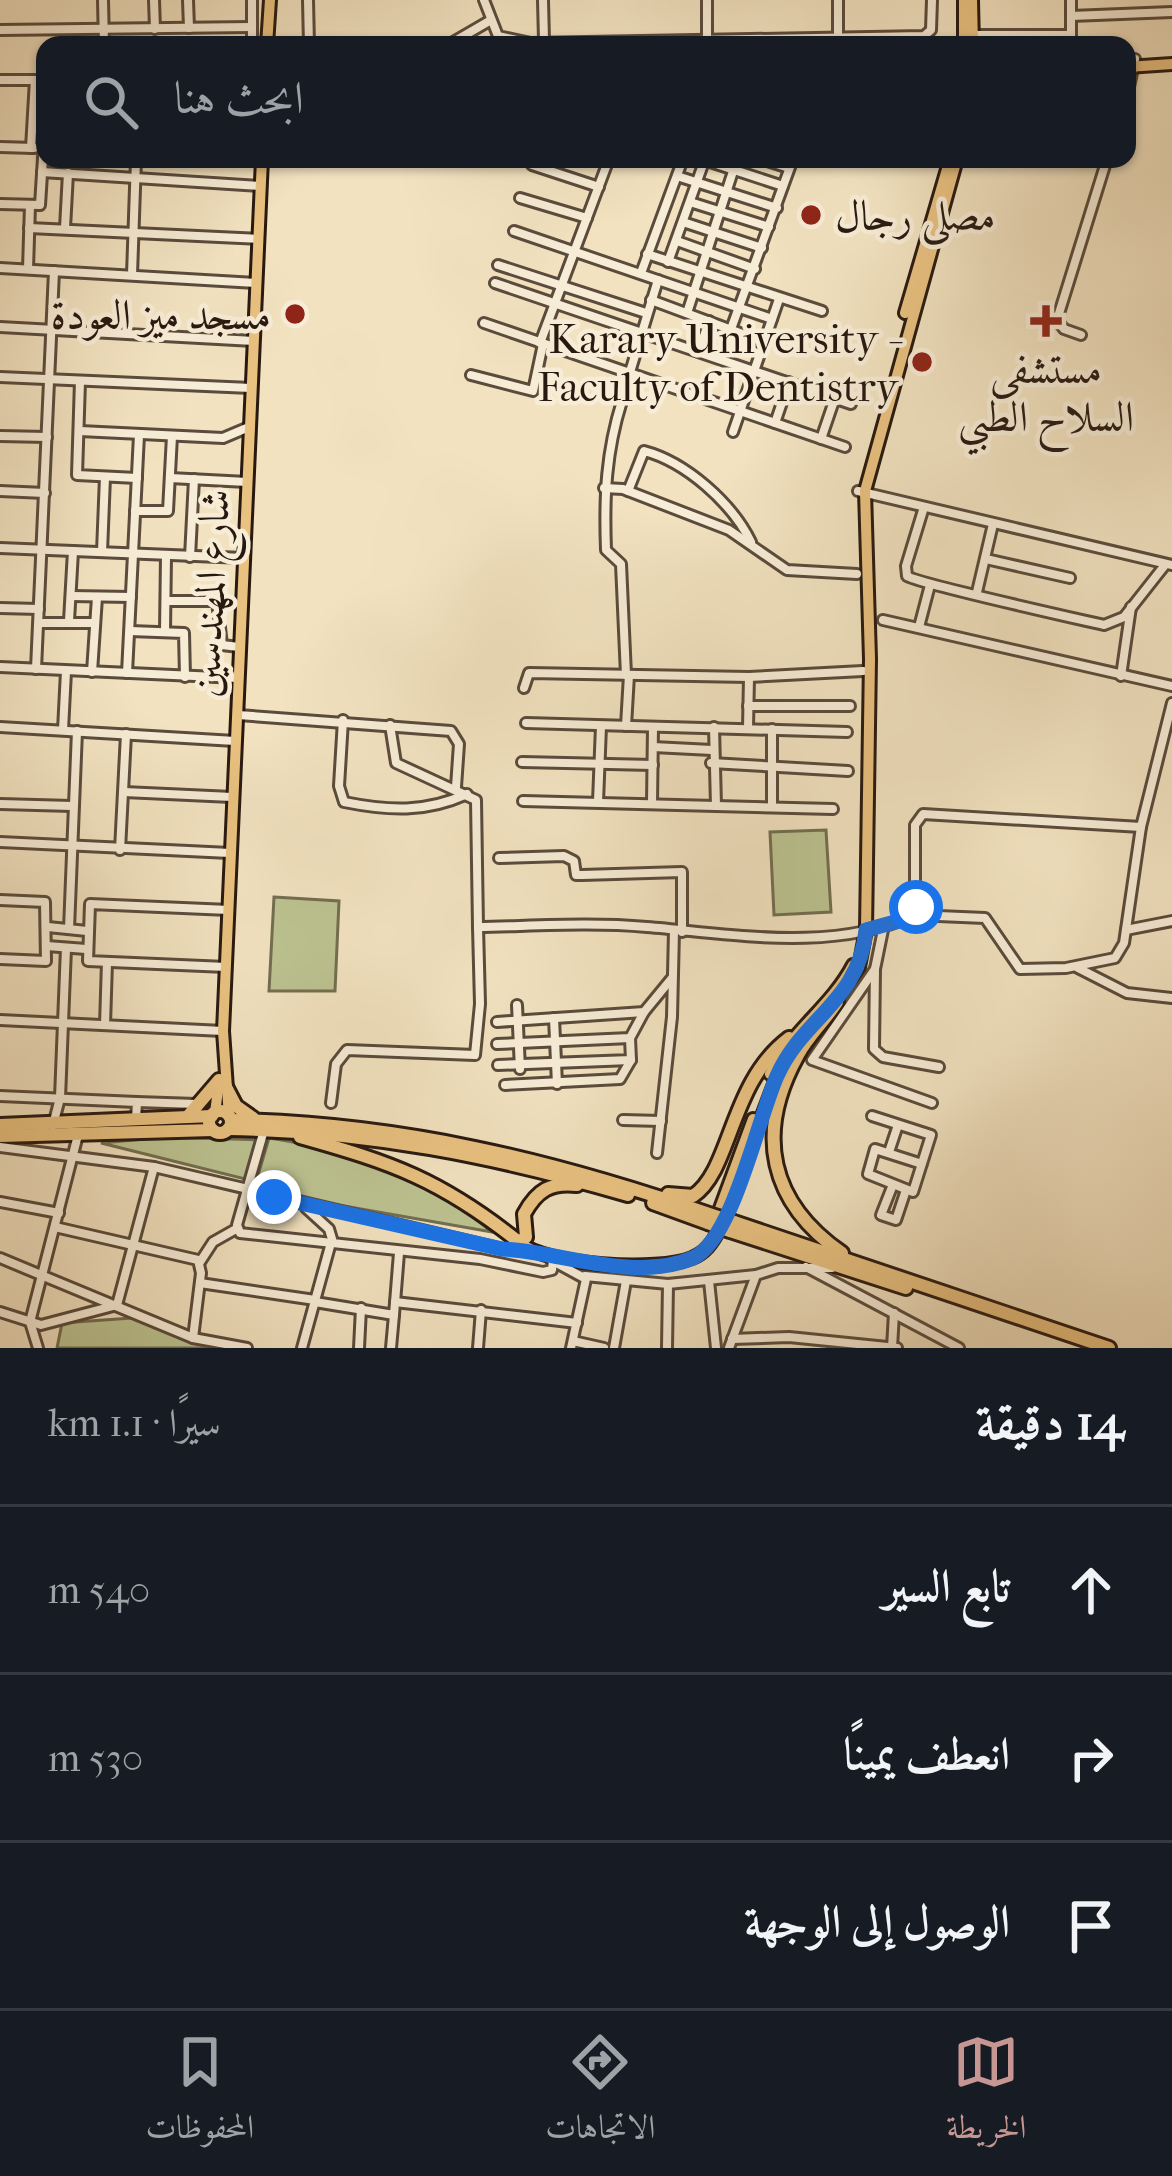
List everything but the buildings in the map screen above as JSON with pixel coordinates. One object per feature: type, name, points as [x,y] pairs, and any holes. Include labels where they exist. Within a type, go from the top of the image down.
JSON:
[{"type":"highway","points":[[837,1002],[791,1071],[778,1108],[774,1152],[790,1204],[849,1265],[1085,1348]]},
{"type":"highway","points":[[626,1186],[685,1196],[700,1191],[745,1087],[763,1061],[789,1038]]},
{"type":"highway","points":[[219,1118],[222,1077]]},
{"type":"highway","points":[[222,1077],[236,1106],[267,1127],[400,1166],[458,1197],[523,1242]]},
{"type":"highway","points":[[7,1131],[219,1118],[456,1149],[710,1219]]},
{"type":"highway","points":[[7,1131],[219,1118]]},
{"type":"highway","points":[[267,1127],[431,1136],[520,1154],[1109,1348]]},
{"type":"highway","points":[[523,1242],[524,1214],[543,1189],[560,1184],[608,1189]]},
{"type":"main road","points":[[268,36],[270,0]]},
{"type":"main road","points":[[968,0],[972,36]]},
{"type":"main road","points":[[965,36],[968,0]]},
{"type":"main road","points":[[1136,63],[1172,61]]},
{"type":"main road","name":"شارع المهندسين","points":[[219,1118],[261,168]]},
{"type":"main road","points":[[523,1242],[540,1250],[668,1258],[702,1244],[789,1038],[847,976],[857,957],[863,931],[863,671],[857,574],[862,491],[950,168]]},
{"type":"main road","points":[[523,1242],[549,1259],[666,1264],[704,1252],[718,1232],[779,1071],[794,1046],[837,1002],[859,967],[870,659],[862,491]]},
{"type":"street","points":[[103,0],[104,36]]},
{"type":"street","points":[[154,0],[154,29]]},
{"type":"street","points":[[188,0],[189,29]]},
{"type":"street","points":[[252,0],[252,36]]},
{"type":"street","points":[[308,0],[310,36]]},
{"type":"street","points":[[484,0],[502,36]]},
{"type":"street","points":[[543,0],[544,36]]},
{"type":"street","points":[[707,0],[707,36]]},
{"type":"street","points":[[838,0],[838,36]]},
{"type":"street","points":[[902,36],[928,34],[932,0]]},
{"type":"street","points":[[1071,0],[1071,36]]},
{"type":"street","points":[[1071,16],[1172,12]]},
{"type":"street","points":[[463,36],[491,20]]},
{"type":"street","points":[[0,30],[252,27]]},
{"type":"street","points":[[0,80],[36,80]]},
{"type":"street","points":[[31,148],[36,101]]},
{"type":"street","points":[[0,147],[36,148]]},
{"type":"street","points":[[0,204],[40,205],[42,168]]},
{"type":"street","points":[[132,275],[136,168]]},
{"type":"street","points":[[541,168],[599,187]]},
{"type":"street","points":[[471,375],[533,392],[553,303],[605,168]]},
{"type":"street","points":[[640,273],[680,168]]},
{"type":"street","points":[[668,262],[702,168]]},
{"type":"street","points":[[727,168],[784,186]]},
{"type":"street","points":[[731,329],[789,168]]},
{"type":"street","points":[[1081,335],[1064,329],[1057,320],[1104,168]]},
{"type":"street","points":[[687,313],[733,170]]},
{"type":"street","points":[[42,172],[260,187]]},
{"type":"street","points":[[65,228],[68,173]]},
{"type":"street","points":[[677,176],[777,208]]},
{"type":"street","points":[[520,198],[587,218]]},
{"type":"street","points":[[690,202],[769,227]]},
{"type":"street","points":[[28,270],[30,205]]},
{"type":"street","points":[[683,222],[762,248]]},
{"type":"street","points":[[28,228],[259,239]]},
{"type":"street","points":[[514,231],[772,319]]},
{"type":"street","points":[[676,241],[754,269]]},
{"type":"street","points":[[647,254],[822,311]]},
{"type":"street","points":[[498,265],[646,313]]},
{"type":"street","points":[[0,268],[256,283]]},
{"type":"street","points":[[36,669],[54,271]]},
{"type":"street","points":[[630,372],[658,280]]},
{"type":"street","points":[[495,283],[851,404]]},
{"type":"street","points":[[733,432],[778,299]]},
{"type":"street","points":[[651,300],[764,342]]},
{"type":"street","points":[[699,351],[709,321]]},
{"type":"street","points":[[484,323],[845,447]]},
{"type":"street","points":[[0,327],[254,341]]},
{"type":"street","points":[[0,377],[251,388]]},
{"type":"street","points":[[80,381],[77,475],[136,478]]},
{"type":"street","points":[[776,423],[790,382]]},
{"type":"street","points":[[821,439],[835,398]]},
{"type":"street","points":[[622,401],[607,452],[604,488],[606,550],[621,564],[626,726]]},
{"type":"street","points":[[80,431],[230,438],[249,427]]},
{"type":"street","points":[[127,673],[139,435]]},
{"type":"street","points":[[0,436],[47,437]]},
{"type":"street","points":[[135,512],[168,512],[172,436]]},
{"type":"street","points":[[628,491],[644,451],[675,462],[741,524],[754,549]]},
{"type":"street","points":[[102,552],[105,476]]},
{"type":"street","points":[[170,478],[247,482]]},
{"type":"street","points":[[190,556],[194,479]]},
{"type":"street","points":[[604,488],[628,491],[729,530],[787,570],[857,574]]},
{"type":"street","points":[[0,490],[45,493]]},
{"type":"street","points":[[862,491],[1169,565],[1124,617],[1104,626],[977,592],[914,582],[905,573],[924,507]]},
{"type":"street","points":[[977,592],[993,524]]},
{"type":"street","points":[[0,548],[244,558]]},
{"type":"street","points":[[69,621],[73,551]]},
{"type":"street","points":[[165,631],[166,556]]},
{"type":"street","points":[[986,559],[1070,578]]},
{"type":"street","points":[[919,627],[930,585]]},
{"type":"street","points":[[70,596],[131,597]]},
{"type":"street","points":[[92,672],[97,597]]},
{"type":"street","points":[[166,601],[217,601],[222,646],[239,647]]},
{"type":"street","points":[[1121,676],[1131,607]]},
{"type":"street","points":[[0,608],[39,609]]},
{"type":"street","points":[[883,620],[1172,686]]},
{"type":"street","points":[[39,623],[95,623]]},
{"type":"street","points":[[130,631],[165,631],[187,637],[185,676]]},
{"type":"street","points":[[0,668],[238,679]]},
{"type":"street","points":[[63,730],[66,670]]},
{"type":"street","points":[[524,688],[529,673],[749,677],[863,671]]},
{"type":"street","points":[[748,728],[749,677]]},
{"type":"street","points":[[478,927],[678,932],[777,940],[863,931],[915,915],[985,918],[1020,969],[1077,967],[1115,958],[1126,930],[1141,827],[1172,703]]},
{"type":"street","points":[[748,706],[850,706]]},
{"type":"street","points":[[236,715],[440,728],[457,736],[456,787]]},
{"type":"street","points":[[343,720],[340,786],[344,802],[421,810],[469,794]]},
{"type":"street","points":[[526,723],[847,732]]},
{"type":"street","points":[[331,1103],[336,1064],[347,1050],[475,1055],[480,1004],[476,800],[396,763],[391,725]]},
{"type":"street","points":[[598,802],[601,726]]},
{"type":"street","points":[[0,727],[235,741]]},
{"type":"street","points":[[714,727],[711,763],[716,806]]},
{"type":"street","points":[[652,804],[653,728]]},
{"type":"street","points":[[685,728],[685,749]]},
{"type":"street","points":[[772,729],[772,807]]},
{"type":"street","points":[[69,929],[76,730]]},
{"type":"street","points":[[120,850],[126,734]]},
{"type":"street","points":[[653,747],[712,750]]},
{"type":"street","points":[[523,762],[653,765]]},
{"type":"street","points":[[711,763],[848,771]]},
{"type":"street","points":[[124,792],[232,797]]},
{"type":"street","points":[[523,801],[832,809]]},
{"type":"street","points":[[0,803],[72,806]]},
{"type":"street","points":[[915,915],[915,825],[922,814],[1141,827]]},
{"type":"street","points":[[0,842],[230,853]]},
{"type":"street","points":[[499,858],[565,856],[574,861],[576,875],[682,872],[657,1154]]},
{"type":"street","points":[[0,900],[45,902],[48,927],[46,961],[0,959]]},
{"type":"street","points":[[226,967],[87,960],[86,949],[92,904],[229,910]]},
{"type":"street","points":[[1126,930],[1172,921]]},
{"type":"street","points":[[884,926],[874,969],[874,1049],[883,1057],[939,1066]]},
{"type":"street","points":[[48,927],[87,931]]},
{"type":"street","points":[[47,946],[86,949]]},
{"type":"street","points":[[53,1125],[60,1098],[66,948]]},
{"type":"street","points":[[105,1025],[106,962]]},
{"type":"street","points":[[1077,967],[1127,993],[1172,998]]},
{"type":"street","points":[[874,969],[812,1060],[932,1103]]},
{"type":"street","points":[[505,1085],[620,1079],[631,1060],[630,1038],[673,977]]},
{"type":"street","points":[[517,1005],[520,1066]]},
{"type":"street","points":[[497,1022],[644,1012]]},
{"type":"street","points":[[554,1018],[557,1084]]},
{"type":"street","points":[[0,1020],[223,1031]]},
{"type":"street","points":[[497,1044],[630,1038]]},
{"type":"street","points":[[498,1065],[631,1060]]},
{"type":"street","points":[[0,1096],[137,1102],[219,1118]]},
{"type":"street","points":[[38,1348],[30,1322],[89,1100]]},
{"type":"street","points":[[136,1120],[137,1102]]},
{"type":"street","points":[[872,1116],[931,1136],[914,1192],[868,1174],[875,1149],[922,1164]]},
{"type":"street","points":[[622,1120],[661,1121]]},
{"type":"street","points":[[889,1152],[898,1125]]},
{"type":"street","points":[[193,1338],[200,1262],[213,1242],[236,1229],[267,1127]]},
{"type":"street","points":[[0,1147],[154,1167],[303,1206],[502,1249],[523,1242]]},
{"type":"street","points":[[117,1305],[154,1167]]},
{"type":"street","points":[[892,1187],[881,1215],[896,1220],[906,1190]]},
{"type":"street","points":[[0,1202],[59,1213]]},
{"type":"street","points":[[302,1348],[331,1243],[329,1229],[303,1206]]},
{"type":"street","points":[[55,1227],[200,1262]]},
{"type":"street","points":[[236,1229],[251,1236],[544,1272],[552,1270],[549,1259]]},
{"type":"street","points":[[391,1348],[399,1252]]},
{"type":"street","points":[[0,1258],[193,1338],[247,1348]]},
{"type":"street","points":[[549,1259],[585,1276],[668,1284],[849,1265]]},
{"type":"street","points":[[806,1267],[959,1348]]},
{"type":"street","points":[[756,1275],[731,1344],[894,1348],[894,1312]]},
{"type":"street","points":[[585,1276],[572,1345],[604,1348]]},
{"type":"street","points":[[709,1281],[716,1348]]},
{"type":"street","points":[[614,1348],[626,1282]]},
{"type":"street","points":[[200,1283],[394,1315]]},
{"type":"street","points":[[667,1348],[668,1284]]},
{"type":"street","points":[[395,1302],[577,1323]]},
{"type":"street","points":[[0,1312],[51,1324],[117,1305]]},
{"type":"street","points":[[358,1348],[361,1307]]},
{"type":"street","points":[[478,1348],[481,1310]]},
{"type":"green space","points":[[826,830],[831,912],[774,915],[770,832]]},
{"type":"green space","points":[[274,897],[339,901],[335,991],[269,991]]},
{"type":"green space","points":[[167,1137],[260,1140],[249,1180],[101,1143]]},
{"type":"green space","points":[[269,1138],[331,1150],[387,1169],[440,1196],[492,1232],[287,1196],[256,1182]]},
{"type":"green space","points":[[146,1317],[209,1348],[57,1348],[62,1323]]},
{"type":"place","name":"مصلى رجال","points":[[811,215]]},
{"type":"place","name":"مسجد ميز العودة","points":[[295,314]]},
{"type":"place","name":"مستشفى السلاح الطبي","points":[[1046,321]]},
{"type":"place","name":"Karary University - Faculty of Dentistry","points":[[922,362]]},
{"type":"route","points":[[274,1197],[502,1249],[524,1247],[545,1257],[666,1264],[697,1256],[718,1232],[779,1071],[794,1046],[850,985],[859,967],[866,930],[913,917],[916,907]]}]
